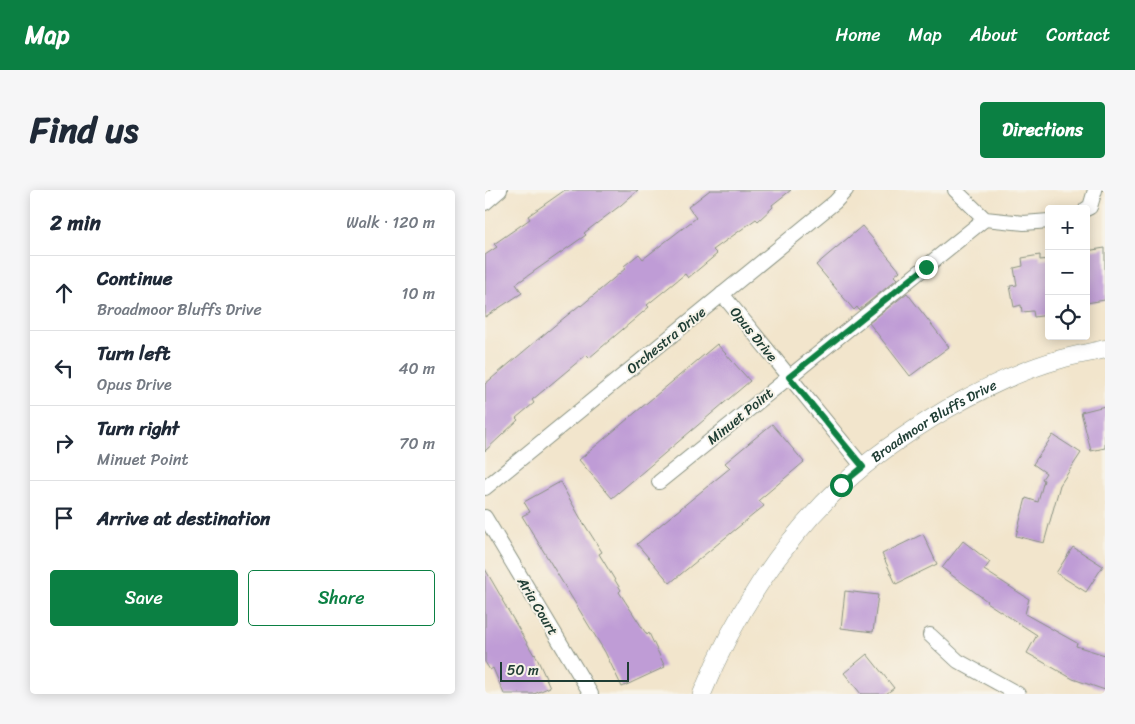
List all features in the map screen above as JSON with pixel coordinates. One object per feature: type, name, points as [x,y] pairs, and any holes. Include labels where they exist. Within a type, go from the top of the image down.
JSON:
[{"type":"street","points":[[485,203],[500,190]]},
{"type":"street","name":"Orchestra Drive","points":[[485,488],[835,202],[846,190]]},
{"type":"street","points":[[955,190],[985,219],[1025,223],[1045,221]]},
{"type":"street","points":[[1090,207],[1095,190]]},
{"type":"street","name":"Minuet Point","points":[[659,482],[985,219]]},
{"type":"street","name":"Opus Drive","points":[[723,294],[863,467]]},
{"type":"street","name":"Broadmoor Bluffs Drive","points":[[702,694],[728,638],[756,590],[797,533],[841,485],[925,422],[965,398],[1005,379],[1060,359],[1105,349]]},
{"type":"street","name":"Aria Court","points":[[485,517],[591,694]]},
{"type":"street","points":[[930,636],[957,661],[1019,694]]},
{"type":"building","points":[[565,190],[638,190],[584,233],[586,235],[516,284],[522,293],[485,317],[485,255],[497,247],[494,244],[530,219],[528,216]]},
{"type":"building","points":[[710,190],[791,190],[772,205],[773,207],[758,221],[756,219],[713,250],[717,254],[688,278],[685,274],[647,305],[649,307],[589,358],[586,355],[532,400],[534,403],[516,418],[518,420],[485,451],[485,384],[554,326],[581,306],[626,268],[624,266],[639,254],[643,259],[696,218],[688,207]]},
{"type":"building","points":[[862,226],[900,271],[894,276],[897,279],[859,310],[857,307],[854,310],[816,265]]},
{"type":"building","points":[[1105,248],[1105,300],[1090,302],[1090,295],[1090,250]]},
{"type":"building","points":[[1040,255],[1040,260],[1045,259],[1045,316],[1034,317],[1033,311],[1022,312],[1021,305],[1014,307],[1010,286],[1017,285],[1014,268],[1023,266],[1022,258]]},
{"type":"building","points":[[907,293],[949,347],[910,376],[869,323]]},
{"type":"building","points":[[717,344],[750,381],[612,498],[579,460]]},
{"type":"building","points":[[1105,406],[1105,448],[1091,451],[1081,412]]},
{"type":"building","points":[[772,424],[804,462],[759,500],[764,506],[670,583],[637,544],[730,468],[725,463]]},
{"type":"building","points":[[1053,435],[1081,453],[1060,485],[1044,543],[1016,536],[1026,498],[1038,502],[1044,480],[1042,479],[1046,473],[1033,464]]},
{"type":"building","points":[[560,482],[602,552],[599,554],[621,590],[619,592],[647,635],[649,633],[665,667],[622,687],[605,652],[522,516],[530,512],[524,502]]},
{"type":"building","points":[[923,534],[937,564],[896,584],[882,554]]},
{"type":"building","points":[[963,541],[990,562],[984,570],[1029,599],[1025,614],[1077,643],[1076,646],[1105,655],[1105,690],[1073,679],[1027,653],[1037,635],[986,602],[942,568]]},
{"type":"building","points":[[1073,547],[1103,566],[1086,592],[1056,573]]},
{"type":"building","points":[[485,569],[535,654],[550,687],[534,694],[504,694],[493,668],[490,670],[485,662]]},
{"type":"building","points":[[845,591],[878,595],[873,632],[841,628]]},
{"type":"building","points":[[867,654],[894,688],[886,694],[861,694],[844,673]]},
{"type":"route","points":[[841,485],[863,467],[789,377],[926,267]]}]
